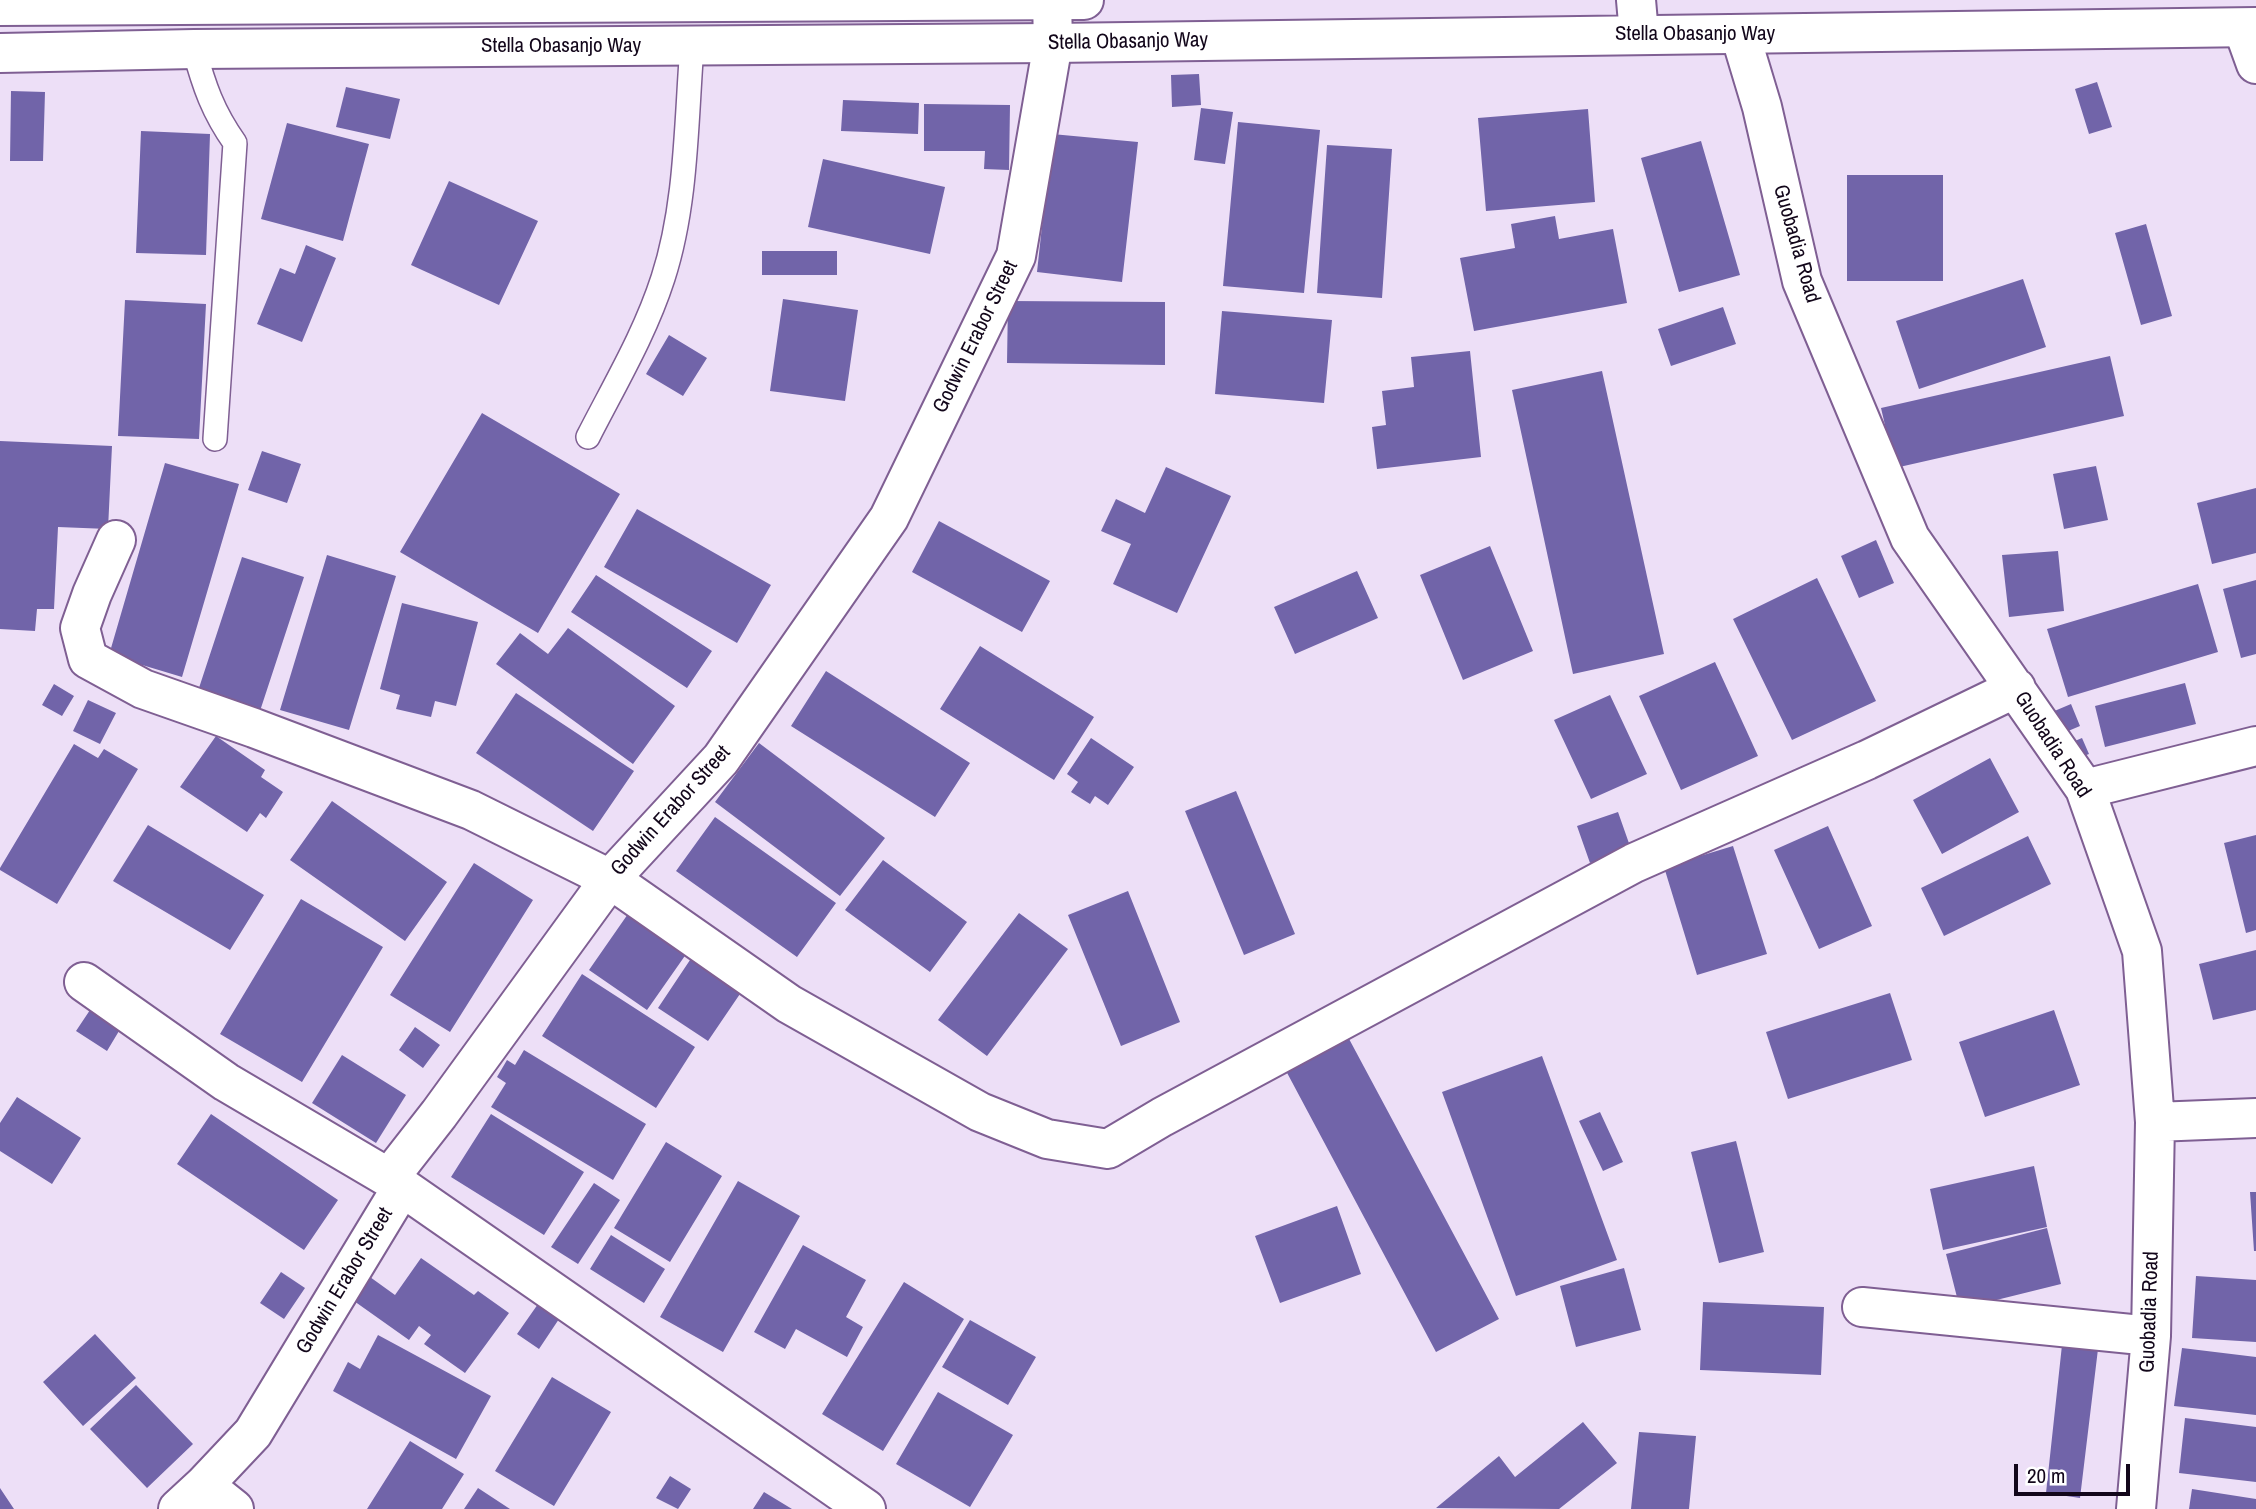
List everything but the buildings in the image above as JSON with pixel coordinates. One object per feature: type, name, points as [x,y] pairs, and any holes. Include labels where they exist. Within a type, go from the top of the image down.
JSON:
[{"type":"street","name":"Godwin Erabor Street","points":[[191,1497],[253,1433],[395,1182],[439,1114],[610,879],[721,758],[889,518],[1016,256],[1053,43],[1052,0]]},
{"type":"street","points":[[0,6],[1084,0]]},
{"type":"street","name":"Stella Obasanjo Way","points":[[0,52],[194,48],[1053,43],[1637,17],[1740,34],[2250,27]]},
{"type":"street","points":[[2250,27],[2256,64]]},
{"type":"street","name":"Guobadia Road","points":[[1740,34],[1762,107],[1802,281],[1910,538],[2085,789],[2142,951],[2155,1122],[2151,1336],[2136,1509]]},
{"type":"street","points":[[116,540],[80,628],[88,659],[143,689],[471,810],[610,879],[789,1004],[980,1112],[1047,1139],[1108,1149],[1186,1104],[1634,863],[1867,760],[2016,688]]},
{"type":"street","points":[[2085,789],[2256,746]]},
{"type":"street","points":[[84,982],[226,1082],[395,1182],[866,1509]]},
{"type":"street","points":[[2155,1122],[2256,1118]]},
{"type":"street","points":[[1862,1307],[2151,1336]]},
{"type":"street","points":[[191,1497],[233,1509]]},
{"type":"lane","points":[[588,436],[647,323],[664,275],[678,214],[692,46]]},
{"type":"lane","points":[[194,48],[218,119],[235,143],[215,439]]}]
